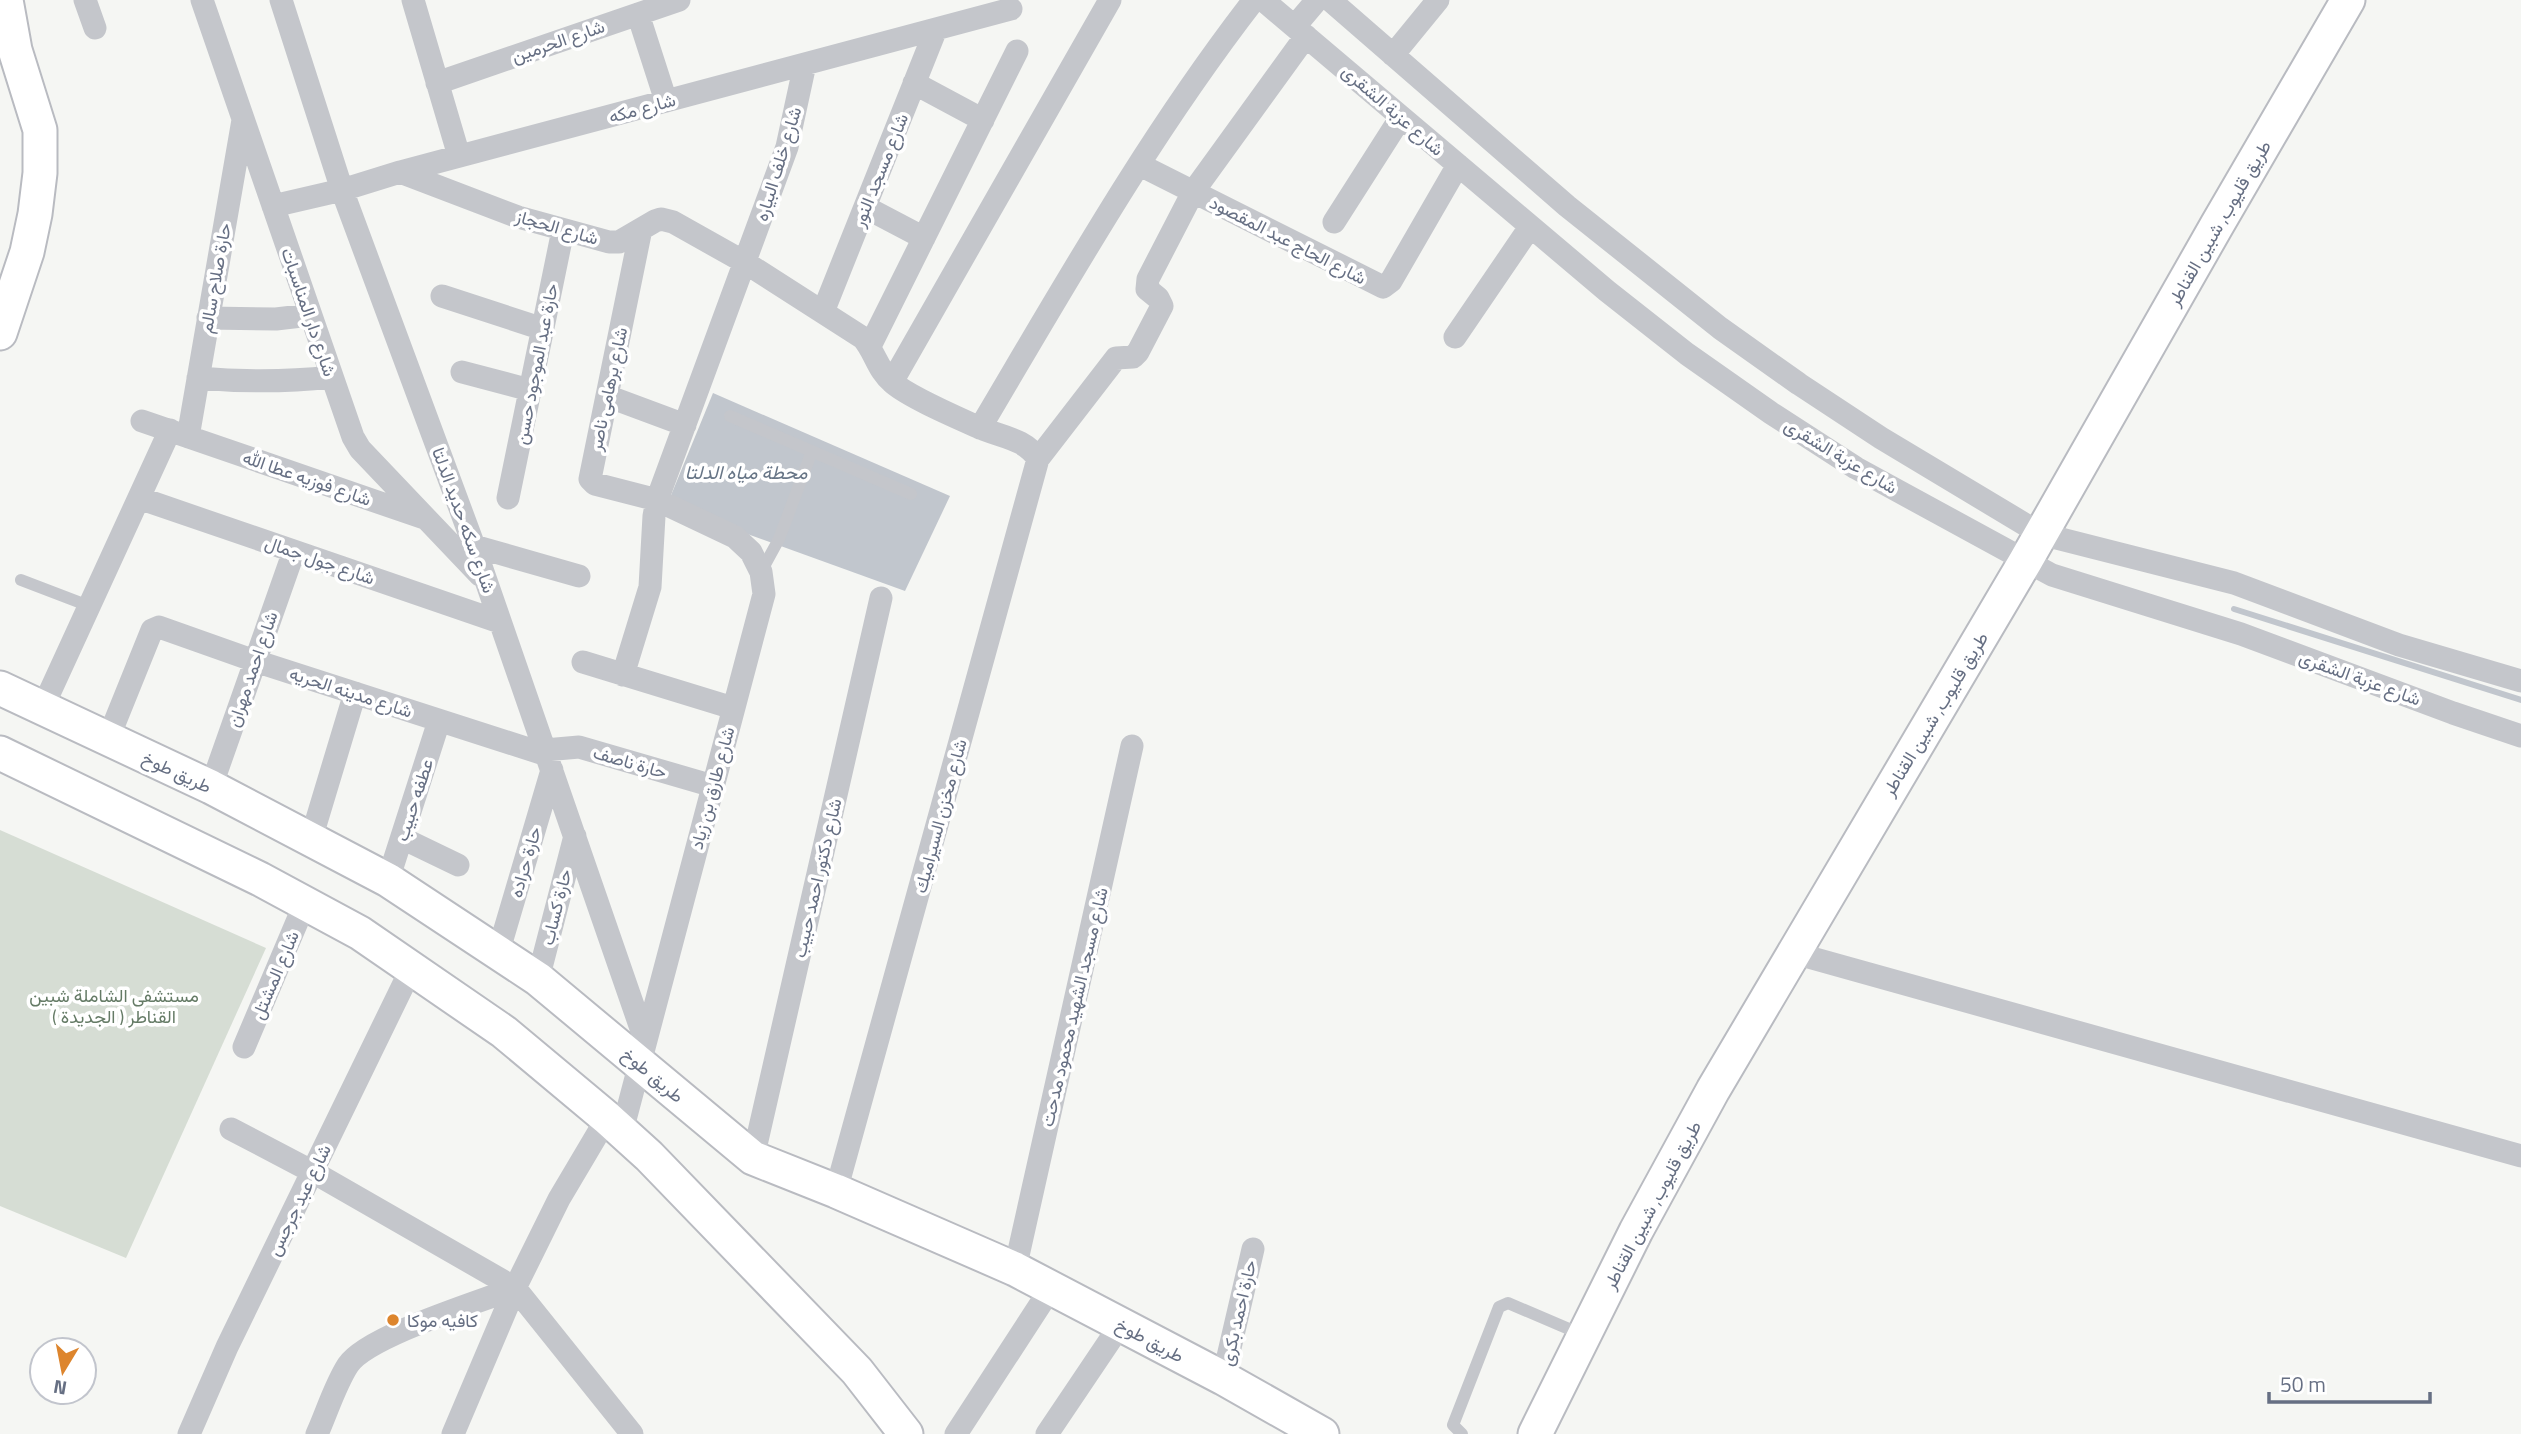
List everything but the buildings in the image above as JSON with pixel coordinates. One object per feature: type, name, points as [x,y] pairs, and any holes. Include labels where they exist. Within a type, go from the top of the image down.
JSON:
[{"type":"main road","points":[[0,333],[27,252],[36,214],[40,173],[40,130],[15,50],[6,0]]},
{"type":"main road","name":"طريق قليوب, شبين القناطر","points":[[1535,1434],[1583,1335],[1713,1090],[2033,548],[2348,0]]},
{"type":"main road","points":[[0,56],[20,124],[21,166],[17,221],[0,285]]},
{"type":"main road","name":"طريق طوخ","points":[[0,688],[211,787],[388,880],[642,1051],[753,1158],[1015,1269],[1223,1378],[1322,1434]]},
{"type":"main road","points":[[0,753],[305,903],[360,933],[504,1032],[615,1124],[857,1371],[906,1434]]},
{"type":"street","points":[[85,0],[95,29]]},
{"type":"street","name":"شارع دار المناسبات","points":[[202,0],[353,437],[360,449],[487,582]]},
{"type":"street","name":"شارع سكه حديد الدلتا","points":[[281,0],[342,190],[487,582],[575,836],[642,1051]]},
{"type":"street","points":[[413,0],[459,156]]},
{"type":"street","name":"شارع الحرمين","points":[[437,83],[679,0]]},
{"type":"street","points":[[892,382],[1110,0]]},
{"type":"street","points":[[980,428],[1059,294],[1140,165],[1214,53],[1254,0]]},
{"type":"street","name":"شارع عزبة الشقرى","points":[[1263,0],[1530,226],[1687,354],[1770,413],[1856,468],[2033,548],[2234,583],[2399,645],[2521,681]]},
{"type":"street","points":[[746,263],[863,338],[882,371],[892,382],[1032,452],[1116,358],[1133,357],[1138,352],[1162,306],[1158,298],[1149,293],[1147,279],[1193,192],[1301,31],[1317,0]]},
{"type":"street","name":"شارع عزبة الشقرى","points":[[1330,0],[1567,206],[1720,328],[1881,438],[2080,585],[2197,619],[2521,736]]},
{"type":"street","points":[[1393,55],[1437,0]]},
{"type":"street","name":"شارع مكه","points":[[273,205],[342,190],[459,156],[1011,9]]},
{"type":"street","points":[[638,14],[666,101]]},
{"type":"street","name":"شارع مسجد النور","points":[[823,312],[936,29]]},
{"type":"street","points":[[870,346],[1017,51]]},
{"type":"street","name":"شارع خلف البياره","points":[[624,675],[650,587],[657,500],[787,147],[805,64]]},
{"type":"street","points":[[914,83],[983,120]]},
{"type":"street","points":[[1334,222],[1401,117]]},
{"type":"street","name":"حارة صلاح سالم","points":[[42,709],[139,498],[179,434],[198,377],[243,120]]},
{"type":"street","name":"شارع الحاج عبد المقصود","points":[[1140,165],[1383,287],[1391,281],[1458,165]]},
{"type":"street","name":"شارع الحجاز","points":[[400,172],[517,217],[614,243],[655,221],[667,219],[746,263]]},
{"type":"street","points":[[865,207],[924,238]]},
{"type":"street","points":[[1455,337],[1530,226]]},
{"type":"street","name":"شارع برهامى ناصر","points":[[641,229],[590,479],[595,484],[657,500]]},
{"type":"street","name":"حارة عبد الموجود حسن","points":[[508,498],[563,230]]},
{"type":"street","points":[[442,296],[542,329]]},
{"type":"street","points":[[208,318],[276,319],[310,315]]},
{"type":"street","points":[[463,372],[530,390]]},
{"type":"street","points":[[198,377],[243,382],[287,382],[331,377]]},
{"type":"street","points":[[607,396],[685,425]]},
{"type":"street","name":"شارع فوزيه عطا الله","points":[[142,421],[427,519]]},
{"type":"street","name":"شارع مخزن السيراميك","points":[[836,1191],[1032,452]]},
{"type":"street","name":"شارع جول جمال","points":[[139,498],[500,622]]},
{"type":"street","points":[[657,500],[735,537],[751,552],[761,572]]},
{"type":"street","points":[[474,546],[579,576]]},
{"type":"street","name":"شارع احمد مهران","points":[[211,787],[294,551]]},
{"type":"street","name":"شارع طارق بن زياد","points":[[453,1434],[515,1288],[559,1199],[615,1124],[642,1051],[764,594],[761,572]]},
{"type":"street","name":"شارع دكتور احمد حبيب","points":[[753,1158],[881,598]]},
{"type":"street","name":"شارع مدينه الحريه","points":[[108,739],[152,630],[156,627],[548,758]]},
{"type":"street","points":[[583,662],[733,708]]},
{"type":"street","points":[[310,839],[355,694]]},
{"type":"street","name":"عطفه حبيب","points":[[388,880],[439,721]]},
{"type":"street","name":"شارع مسجد الشهيد محمود مدحت","points":[[1015,1269],[1132,746]]},
{"type":"street","name":"حارة ناصف","points":[[548,758],[562,747],[587,749],[713,786]]},
{"type":"street","name":"حارة حراده","points":[[498,953],[548,758]]},
{"type":"street","name":"حارة كساب","points":[[538,979],[575,836]]},
{"type":"street","points":[[402,838],[458,865]]},
{"type":"street","name":"شارع المشتل","points":[[244,1047],[305,903]]},
{"type":"street","points":[[1794,953],[2521,1156]]},
{"type":"street","name":"شارع عبد جرجس","points":[[189,1434],[227,1347],[412,967]]},
{"type":"street","points":[[231,1129],[313,1172],[515,1288],[632,1434]]},
{"type":"street","name":"حارة احمد بكرى","points":[[1223,1378],[1253,1249]]},
{"type":"street","points":[[317,1434],[349,1363],[370,1345],[391,1334],[515,1288]]},
{"type":"street","points":[[956,1434],[1051,1288]]},
{"type":"street","points":[[1046,1434],[1121,1324]]},
{"type":"lane","points":[[730,416],[911,495]]},
{"type":"lane","points":[[761,572],[779,539],[812,452]]},
{"type":"lane","points":[[22,580],[89,606]]},
{"type":"lane","points":[[1462,1434],[1453,1426],[1499,1307],[1508,1303],[1583,1335]]},
{"type":"green space","name":"مستشفي الشاملة شبين القناطر ( الجديدة )","points":[[0,830],[266,948],[126,1258],[0,1206]]},
{"type":"water","name":"محطة مياه الدلتا","points":[[713,393],[950,496],[905,591],[667,505]]},
{"type":"waterway","points":[[2234,609],[2521,700]]},
{"type":"place","name":"كافيه موكا","points":[[393,1320]]}]
